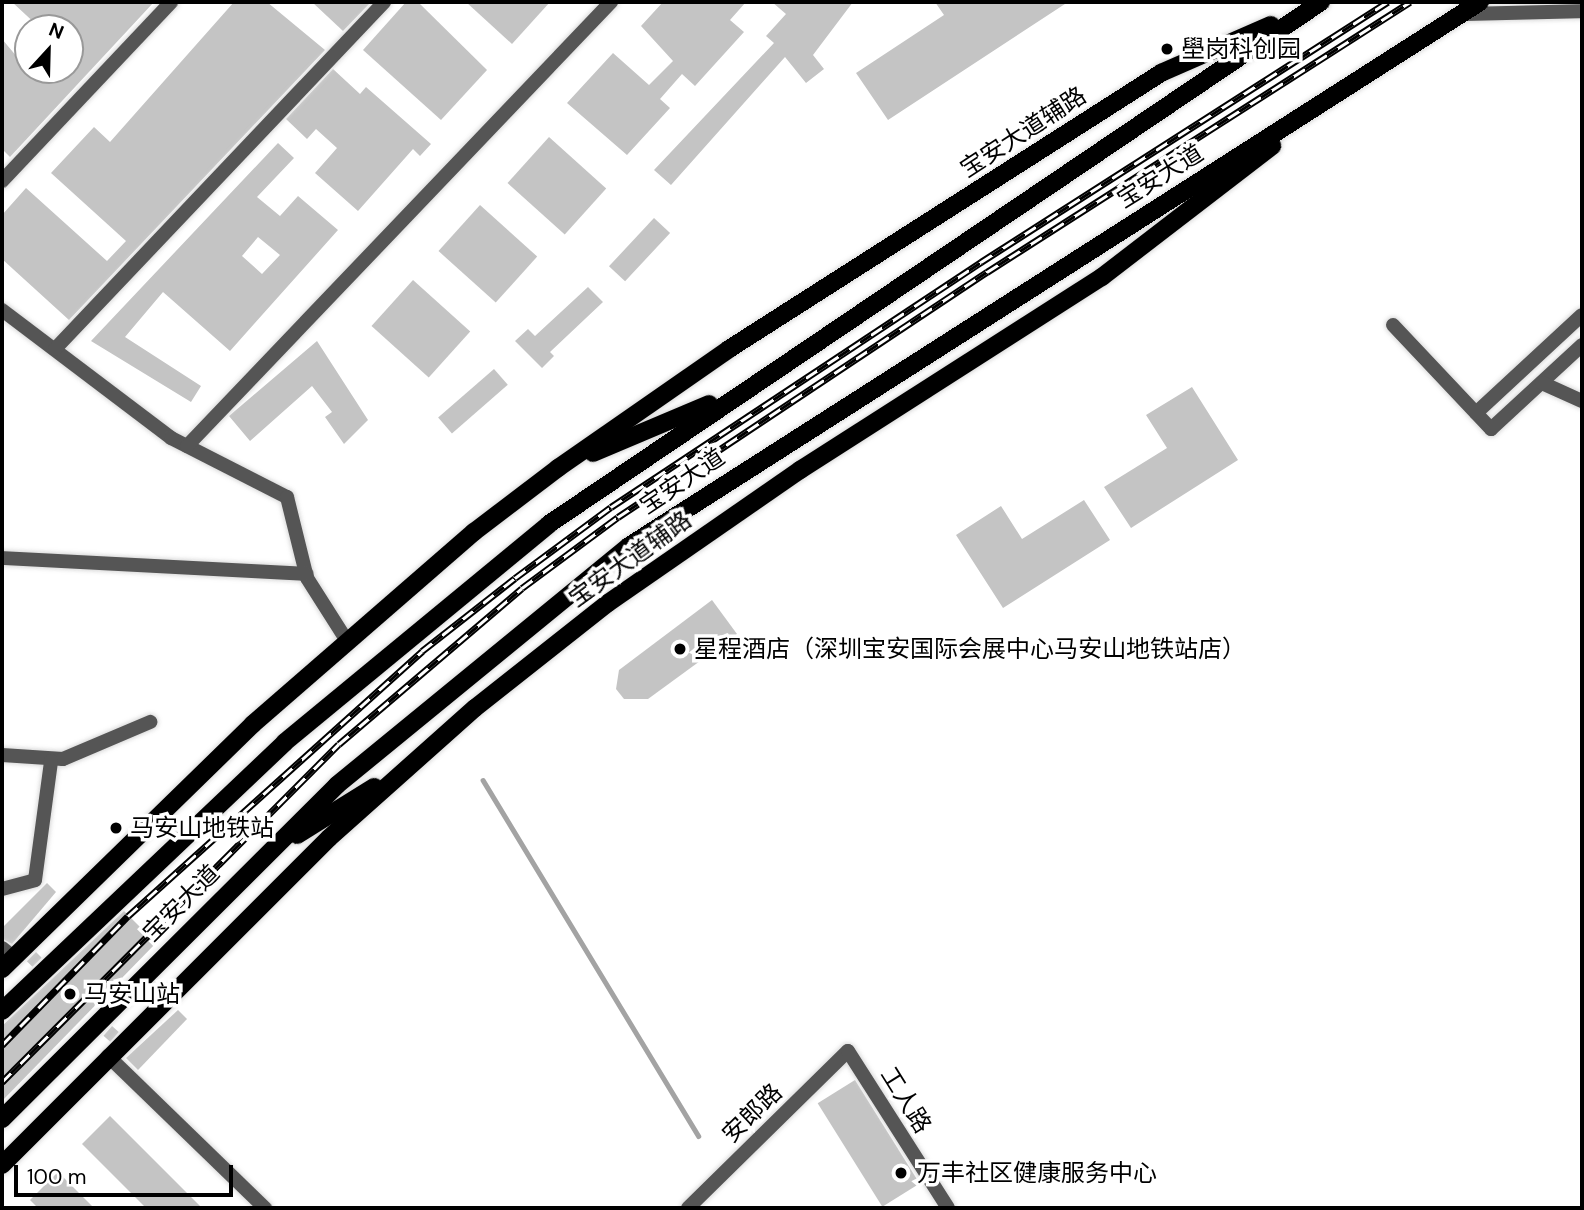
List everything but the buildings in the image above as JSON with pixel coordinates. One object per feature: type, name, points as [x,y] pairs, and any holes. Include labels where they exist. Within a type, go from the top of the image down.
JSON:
[{"type":"main road","name":"宝安大道","points":[[2,1119],[264,856],[445,691],[629,546],[1480,2]]},
{"type":"main road","name":"宝安大道","points":[[2,1011],[165,849],[412,633],[549,524],[745,388],[1317,4]]},
{"type":"main road","name":"宝安大道辅路","points":[[5,958],[346,641],[558,468],[729,349],[1161,73],[1317,4]]},
{"type":"main road","name":"宝安大道辅路","points":[[2,1166],[108,1056],[417,760],[608,603],[800,470],[1102,277],[1358,80]]},
{"type":"main road","points":[[558,468],[745,388]]},
{"type":"main road","points":[[264,856],[417,760]]},
{"type":"street","points":[[2,181],[171,2]]},
{"type":"street","points":[[55,349],[384,2]]},
{"type":"street","points":[[187,446],[611,2]]},
{"type":"street","points":[[1461,14],[1582,11]]},
{"type":"street","points":[[2,310],[187,446],[287,497],[307,574],[346,641]]},
{"type":"street","points":[[1476,412],[1582,315]]},
{"type":"street","points":[[1393,325],[1491,429],[1582,345]]},
{"type":"street","points":[[1542,383],[1582,401]]},
{"type":"street","points":[[2,558],[307,574]]},
{"type":"street","points":[[2,755],[51,761],[150,722]]},
{"type":"street","points":[[2,889],[35,880],[51,761]]},
{"type":"street","name":"安郎路","points":[[697,1205],[848,1051]]},
{"type":"street","name":"工人路","points":[[848,1051],[948,1208]]},
{"type":"street","points":[[108,1056],[265,1208]]},
{"type":"waterway","points":[[483,780],[699,1136]]},
{"type":"railway","points":[[2,1045],[128,916],[422,651],[515,578],[611,507],[981,262],[1388,2]]},
{"type":"railway","points":[[2,1082],[339,744],[522,588],[618,517],[987,272],[1410,2]]},
{"type":"place","name":"壆岗科创园","points":[[1167,49]]},
{"type":"place","name":"星程酒店（深圳宝安国际会展中心马安山地铁站店）","points":[[680,649]]},
{"type":"place","name":"马安山地铁站","points":[[116,828]]},
{"type":"place","name":"马安山站","points":[[70,994]]},
{"type":"place","name":"万丰社区健康服务中心","points":[[901,1173]]}]
